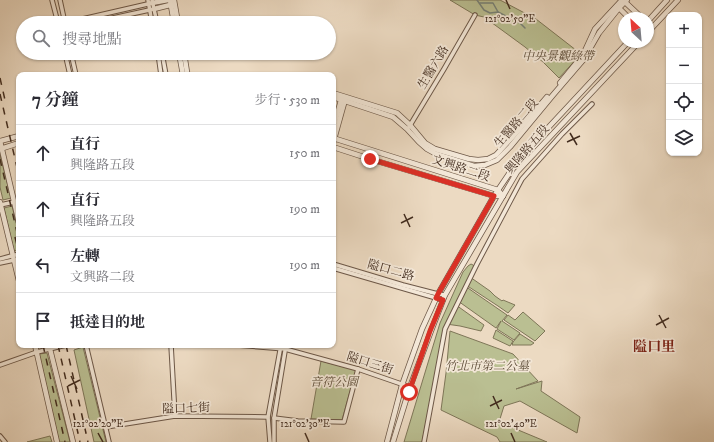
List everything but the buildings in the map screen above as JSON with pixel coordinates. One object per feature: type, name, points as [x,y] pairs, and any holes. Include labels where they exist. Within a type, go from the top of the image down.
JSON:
[{"type":"street","points":[[52,0],[56,16]]},
{"type":"street","points":[[60,0],[63,16]]},
{"type":"street","points":[[654,14],[667,0]]},
{"type":"street","points":[[654,26],[678,0]]},
{"type":"street","points":[[623,1],[635,12]]},
{"type":"street","name":"生醫路二段","points":[[344,98],[397,112],[419,142],[436,154],[474,166],[485,165],[497,160],[510,147],[584,59],[599,33],[623,1]]},
{"type":"street","name":"生醫路二段","points":[[408,127],[425,143],[435,149],[469,159],[478,160],[488,159],[496,155],[583,55],[594,29],[623,1]]},
{"type":"street","points":[[97,16],[151,4],[172,2]]},
{"type":"street","points":[[172,2],[173,16]]},
{"type":"street","points":[[172,2],[176,16]]},
{"type":"street","points":[[112,16],[151,4]]},
{"type":"street","points":[[151,4],[152,16]]},
{"type":"street","points":[[151,4],[154,16]]},
{"type":"street","points":[[619,8],[623,12]]},
{"type":"street","name":"生醫六路","points":[[408,127],[475,15]]},
{"type":"street","name":"興隆路五段","points":[[387,442],[402,385],[422,329],[437,296],[494,196],[519,159],[622,48]]},
{"type":"street","name":"興隆路五段","points":[[393,442],[410,387],[444,297],[517,172],[633,48]]},
{"type":"street","points":[[67,60],[69,72]]},
{"type":"street","points":[[73,60],[75,72]]},
{"type":"street","points":[[159,60],[161,72]]},
{"type":"street","points":[[163,60],[165,72]]},
{"type":"street","points":[[180,60],[182,72]]},
{"type":"street","points":[[185,60],[187,72]]},
{"type":"street","points":[[336,94],[344,98]]},
{"type":"street","points":[[336,97],[344,98]]},
{"type":"street","points":[[336,120],[344,98]]},
{"type":"street","points":[[336,129],[344,98]]},
{"type":"street","points":[[424,442],[445,329],[492,234],[522,179],[562,134],[592,104]]},
{"type":"street","points":[[15,258],[0,204],[16,201],[0,141],[16,137]]},
{"type":"street","name":"文興路二段","points":[[336,141],[498,190],[504,196]]},
{"type":"street","points":[[1,148],[16,144]]},
{"type":"street","name":"文興路二段","points":[[336,148],[494,196],[504,196]]},
{"type":"street","points":[[0,259],[15,258]]},
{"type":"street","points":[[0,263],[15,258]]},
{"type":"street","name":"隘口二路","points":[[336,265],[437,296]]},
{"type":"street","name":"隘口二路","points":[[336,269],[444,297]]},
{"type":"street","points":[[36,348],[57,442]]},
{"type":"street","points":[[0,365],[47,348]]},
{"type":"street","points":[[49,348],[73,442]]},
{"type":"street","points":[[87,348],[109,442]]},
{"type":"street","points":[[171,348],[175,416]]},
{"type":"street","points":[[270,442],[268,417],[281,348]]},
{"type":"street","points":[[274,442],[274,418],[286,348]]},
{"type":"street","name":"隘口三街","points":[[289,348],[410,387]]},
{"type":"street","points":[[274,418],[298,421],[344,422],[358,369]]},
{"type":"street","name":"隘口七街","points":[[106,427],[175,416],[268,417]]},
{"type":"street","points":[[0,436],[5,442]]},
{"type":"green space","name":"中央景觀綠帶","points":[[450,0],[500,0],[536,19],[581,54],[559,78],[525,47],[484,17],[475,15]]},
{"type":"green space","points":[[0,155],[11,198],[3,200],[0,187]]},
{"type":"green space","points":[[12,206],[16,222],[16,251],[14,251],[4,208]]},
{"type":"green space","points":[[471,264],[474,266],[473,269],[446,324],[422,442],[404,442],[440,323],[463,272]]},
{"type":"green space","points":[[470,277],[502,301],[503,300],[515,305],[508,313],[466,285]]},
{"type":"green space","points":[[465,286],[507,315],[502,321],[520,333],[514,340],[497,329],[501,321],[496,328],[458,301]]},
{"type":"green space","points":[[456,305],[484,325],[481,331],[446,324]]},
{"type":"green space","points":[[523,312],[545,331],[535,341],[504,320],[508,315],[515,320]]},
{"type":"green space","points":[[496,330],[513,341],[510,346],[493,338]]},
{"type":"green space","name":"竹北市第二公墓","points":[[450,331],[513,354],[538,381],[516,389],[542,381],[541,391],[580,417],[577,433],[520,401],[504,406],[499,422],[547,442],[500,442],[497,437],[441,410]]},
{"type":"green space","points":[[520,334],[534,343],[531,345],[512,345]]},
{"type":"green space","points":[[83,348],[106,442],[94,442],[74,350]]},
{"type":"green space","points":[[47,353],[70,442],[59,442],[39,354]]},
{"type":"green space","name":"音符公園","points":[[321,361],[356,370],[342,420],[311,419]]},
{"type":"green space","points":[[50,436],[52,442],[27,442]]},
{"type":"waterway","points":[[477,0],[484,10],[490,13],[498,12],[520,23],[525,28]]},
{"type":"waterway","points":[[480,3],[493,3],[498,12]]},
{"type":"railway","points":[[0,78],[5,100]]},
{"type":"railway","points":[[0,94],[16,163]]},
{"type":"railway","points":[[0,159],[16,228]]},
{"type":"railway","points":[[15,237],[16,241]]},
{"type":"railway","points":[[44,348],[65,442]]},
{"type":"railway","points":[[59,348],[80,442]]},
{"type":"railway","points":[[67,348],[88,442]]},
{"type":"district","name":"隘口里","points":[[654,346]]},
{"type":"route","points":[[370,159],[494,196],[436,298],[443,300],[430,331],[409,392]]}]
